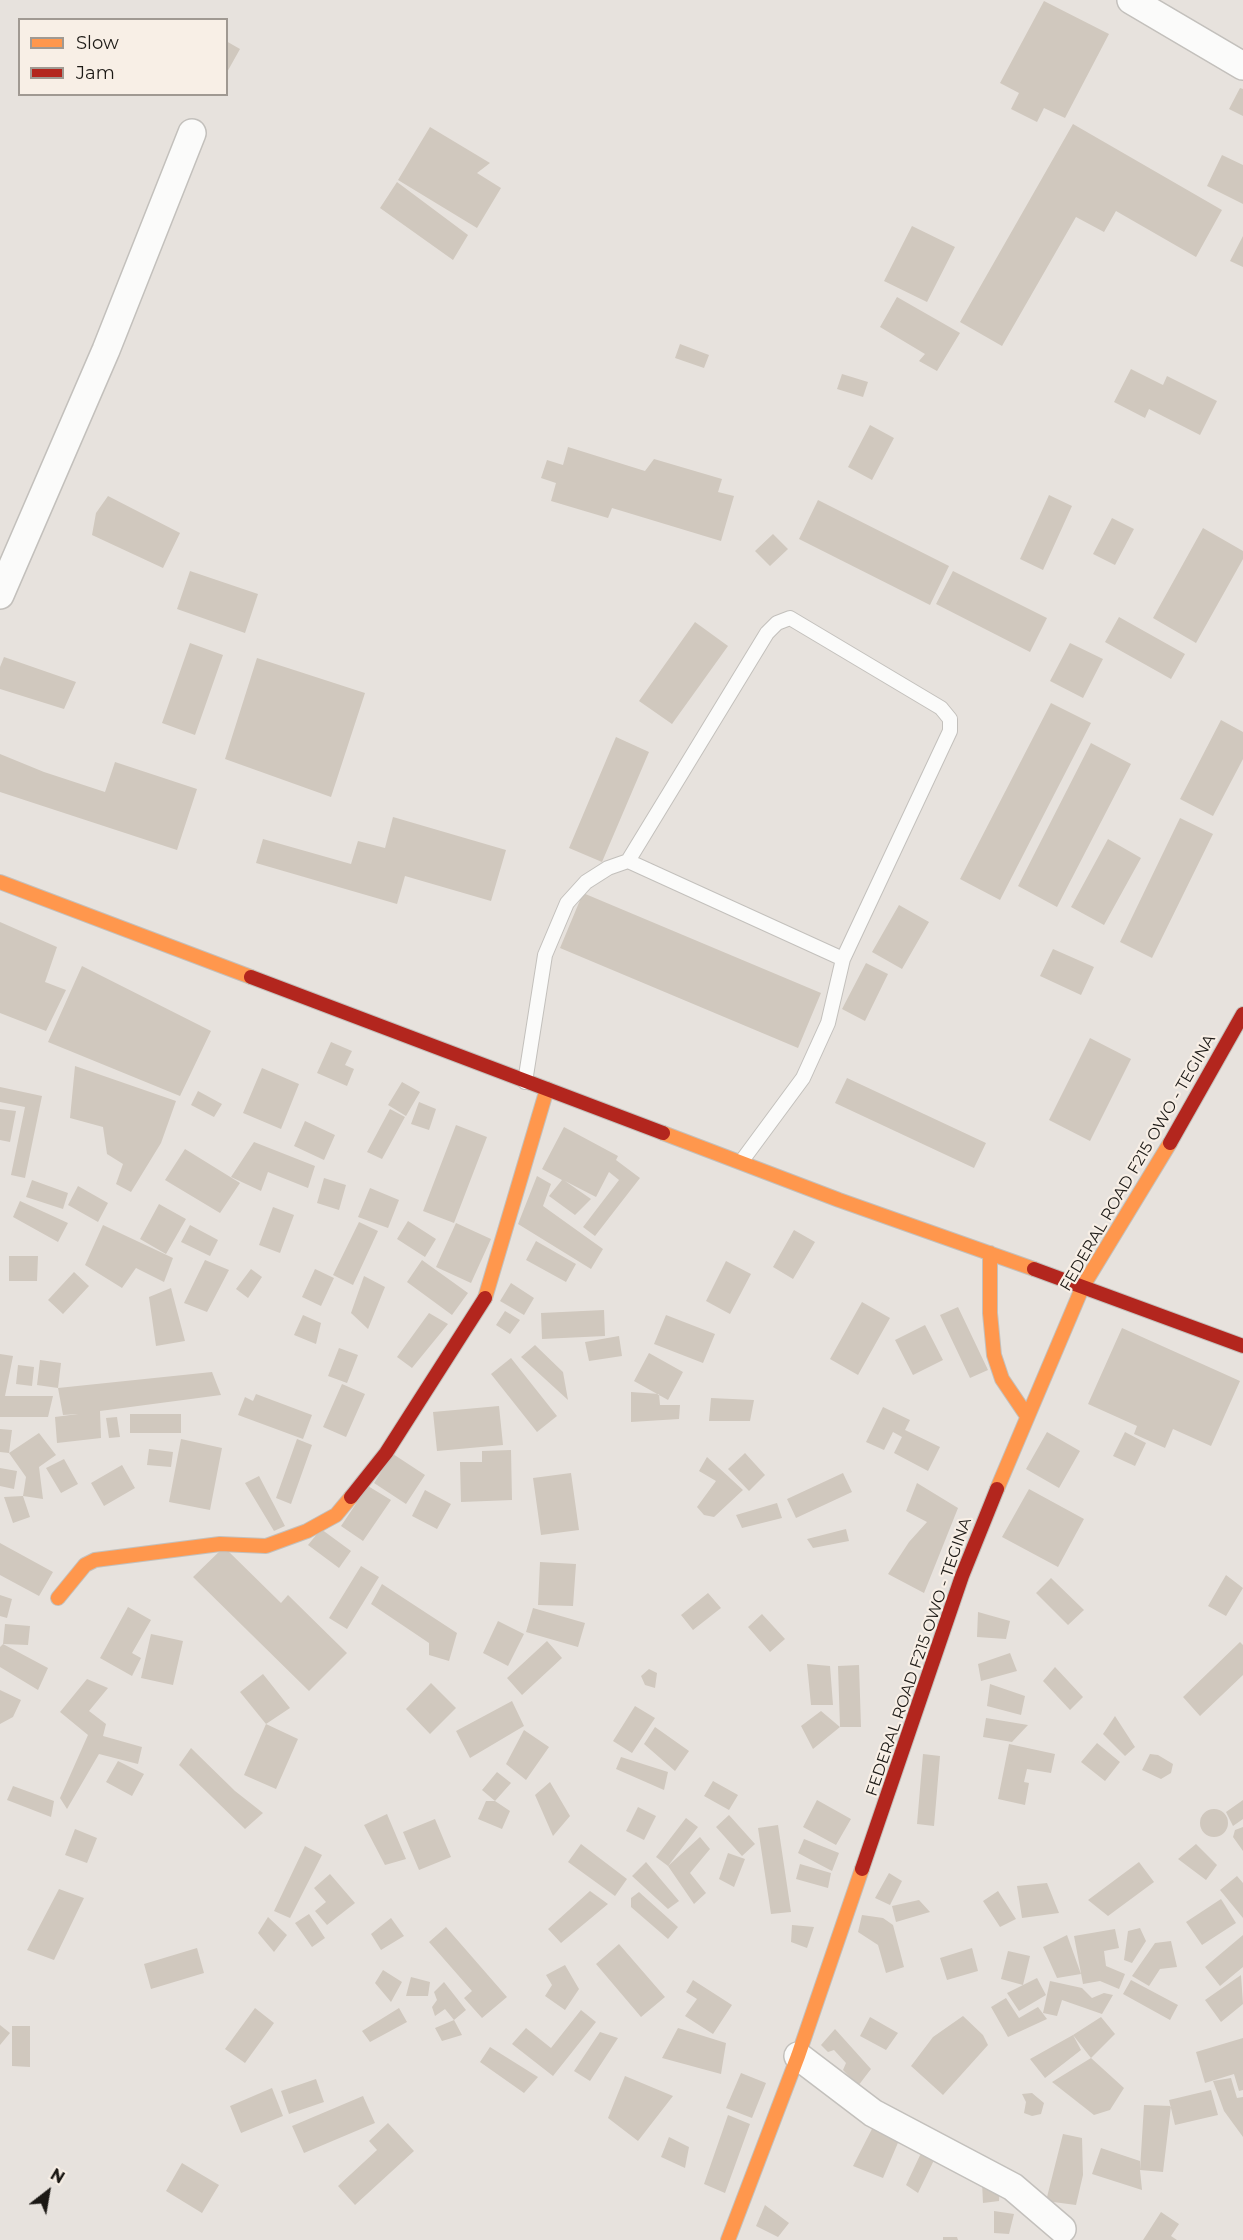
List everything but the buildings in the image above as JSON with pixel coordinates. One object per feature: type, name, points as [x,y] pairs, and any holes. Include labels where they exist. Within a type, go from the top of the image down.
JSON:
[{"type":"main road","points":[[0,882],[740,1163],[1243,1346]]},
{"type":"main road","name":"FEDERAL ROAD F215 OWO - TEGINA","points":[[728,2240],[798,2056],[962,1576],[1027,1416],[1083,1286],[1171,1141],[1243,1014]]},
{"type":"main road","points":[[58,1598],[85,1566],[95,1560],[220,1544],[266,1545],[308,1531],[336,1515],[386,1453],[484,1301],[547,1089]]},
{"type":"main road","points":[[990,1253],[990,1322],[994,1355],[1002,1379],[1027,1416]]},
{"type":"street","points":[[1131,0],[1243,66]]},
{"type":"street","points":[[0,595],[106,350],[192,133]]},
{"type":"street","points":[[798,2056],[873,2114],[1013,2187],[1062,2229]]},
{"type":"lane","points":[[525,1082],[545,955],[567,903],[586,882],[608,868],[628,861],[767,633],[777,623],[790,618],[941,708],[950,719],[950,731],[843,959],[828,1023],[803,1078],[740,1163]]},
{"type":"lane","points":[[628,861],[843,959]]},
{"type":"traffic: slow","points":[[0,882],[251,977]]},
{"type":"traffic: slow","points":[[485,1298],[547,1089]]},
{"type":"traffic: slow","points":[[663,1133],[839,1200],[1034,1269]]},
{"type":"traffic: slow","points":[[997,1489],[1083,1286],[1170,1143]]},
{"type":"traffic: slow","points":[[990,1253],[990,1313],[994,1355],[1002,1379],[1027,1416]]},
{"type":"traffic: slow","points":[[58,1598],[85,1565],[95,1560],[220,1544],[266,1546],[307,1531],[336,1515],[351,1497]]},
{"type":"traffic: slow","points":[[728,2240],[798,2056],[862,1869]]},
{"type":"traffic: jam","points":[[251,977],[663,1133]]},
{"type":"traffic: jam","points":[[1170,1143],[1243,1014]]},
{"type":"traffic: jam","points":[[1034,1269],[1243,1346]]},
{"type":"traffic: jam","points":[[351,1497],[386,1453],[485,1298]]},
{"type":"traffic: jam","points":[[862,1869],[962,1576],[997,1489]]}]
